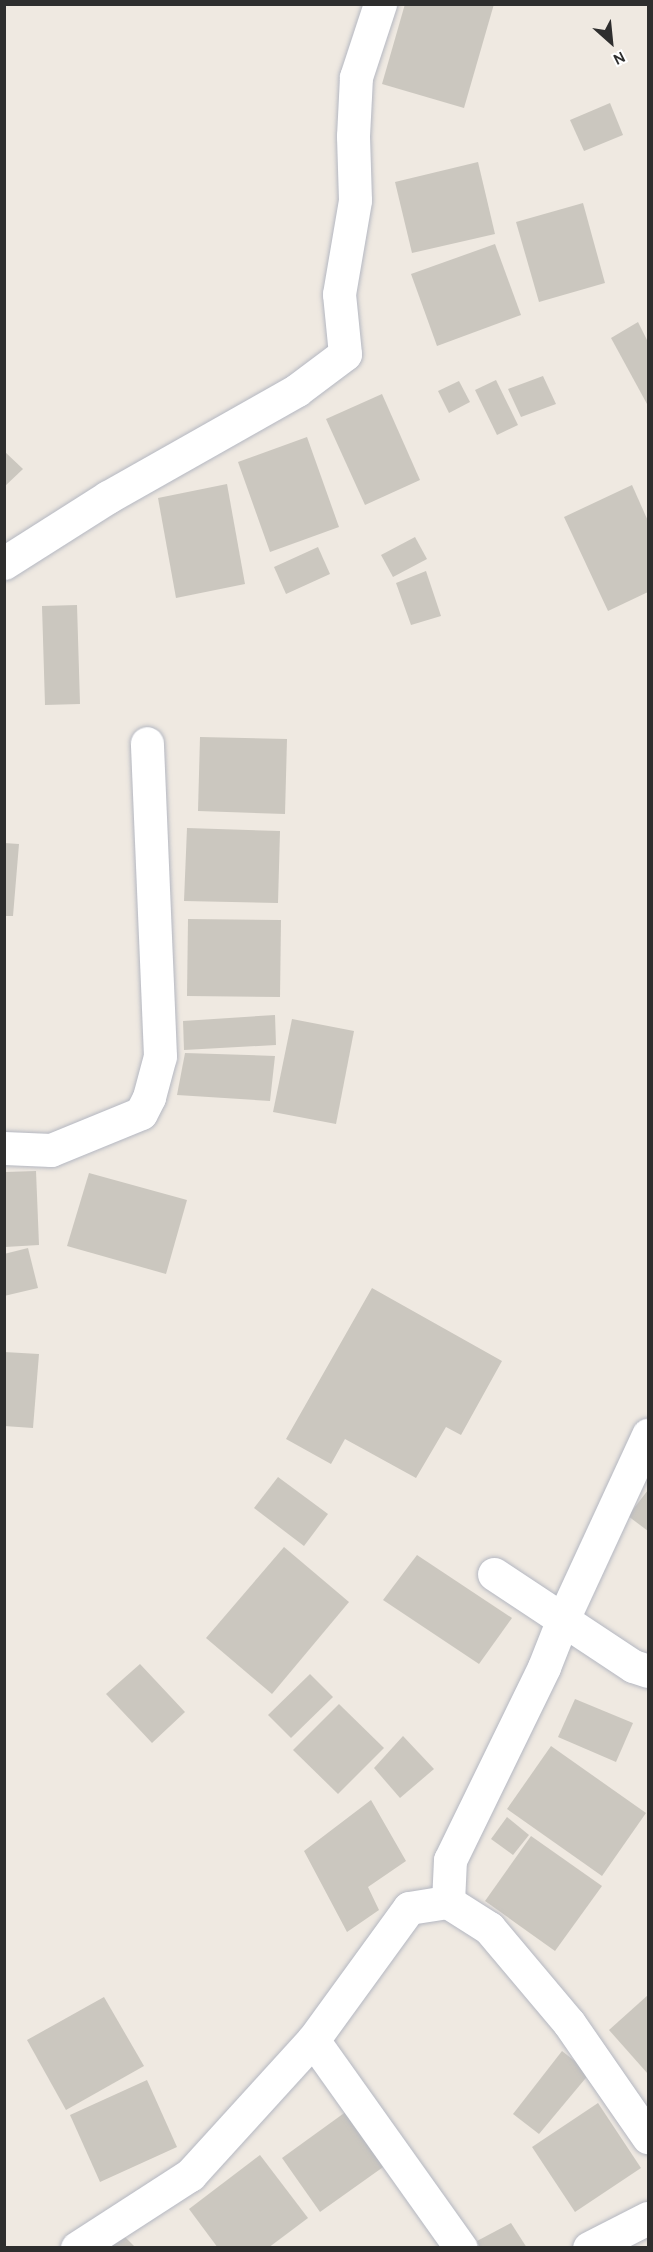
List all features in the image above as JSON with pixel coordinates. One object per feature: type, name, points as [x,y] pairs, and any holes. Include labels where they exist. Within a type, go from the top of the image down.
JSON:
[{"type":"street","points":[[4,563],[108,497],[297,390],[345,354],[339,294],[355,200],[352,136],[356,77],[380,4]]},
{"type":"street","points":[[4,1148],[51,1150],[141,1113],[149,1097],[160,1056],[147,743]]},
{"type":"street","points":[[448,1902],[450,1860],[544,1667],[563,1619],[648,1435]]},
{"type":"street","points":[[494,1574],[633,1666],[648,1671]]},
{"type":"street","points":[[77,2247],[190,2175],[313,2040],[409,1908],[448,1902],[489,1928],[568,2023],[648,2137]]},
{"type":"street","points":[[313,2040],[461,2247]]},
{"type":"street","points":[[589,2247],[648,2218]]},
{"type":"building","points":[[405,4],[494,4],[464,108],[382,84]]},
{"type":"building","points":[[610,103],[623,135],[584,151],[570,120]]},
{"type":"building","points":[[478,162],[495,234],[412,253],[395,182]]},
{"type":"building","points":[[583,203],[605,283],[539,302],[516,222]]},
{"type":"building","points":[[495,244],[521,315],[437,346],[411,274]]},
{"type":"building","points":[[638,322],[648,342],[647,404],[611,338]]},
{"type":"building","points":[[543,376],[556,404],[521,417],[508,389]]},
{"type":"building","points":[[496,380],[518,425],[497,435],[475,390]]},
{"type":"building","points":[[459,381],[470,402],[449,413],[438,391]]},
{"type":"building","points":[[382,394],[420,480],[365,505],[326,419]]},
{"type":"building","points":[[307,437],[339,527],[270,552],[238,462]]},
{"type":"building","points":[[4,451],[23,469],[4,487]]},
{"type":"building","points":[[227,484],[245,584],[176,598],[158,498]]},
{"type":"building","points":[[632,485],[648,521],[648,592],[608,611],[564,517]]},
{"type":"building","points":[[415,537],[427,559],[393,577],[381,555]]},
{"type":"building","points":[[318,547],[330,574],[286,594],[274,567]]},
{"type":"building","points":[[426,571],[441,616],[411,625],[396,583]]},
{"type":"building","points":[[77,605],[80,704],[45,705],[42,606]]},
{"type":"building","points":[[200,737],[287,739],[285,814],[198,811]]},
{"type":"building","points":[[187,828],[280,831],[278,903],[184,901]]},
{"type":"building","points":[[4,843],[19,844],[13,916],[4,916]]},
{"type":"building","points":[[188,919],[281,920],[280,997],[187,996]]},
{"type":"building","points":[[275,1015],[276,1045],[184,1050],[183,1021]]},
{"type":"building","points":[[292,1019],[354,1031],[336,1124],[273,1112]]},
{"type":"building","points":[[185,1053],[275,1056],[270,1101],[177,1095]]},
{"type":"building","points":[[36,1171],[39,1245],[5,1247],[5,1172]]},
{"type":"building","points":[[89,1173],[187,1200],[166,1274],[67,1246]]},
{"type":"building","points":[[28,1248],[38,1288],[4,1296],[4,1254]]},
{"type":"building","points":[[372,1288],[502,1361],[461,1435],[446,1427],[416,1478],[345,1439],[331,1464],[286,1439]]},
{"type":"building","points":[[4,1352],[39,1354],[33,1428],[4,1426]]},
{"type":"building","points":[[278,1477],[328,1514],[304,1546],[254,1508]]},
{"type":"building","points":[[648,1490],[648,1531],[628,1516]]},
{"type":"building","points":[[284,1547],[349,1602],[272,1694],[206,1638]]},
{"type":"building","points":[[417,1555],[512,1618],[479,1664],[383,1600]]},
{"type":"building","points":[[140,1664],[185,1712],[152,1743],[106,1694]]},
{"type":"building","points":[[310,1674],[333,1697],[291,1738],[268,1715]]},
{"type":"building","points":[[575,1699],[633,1723],[616,1762],[558,1737]]},
{"type":"building","points":[[339,1704],[384,1748],[338,1794],[293,1750]]},
{"type":"building","points":[[403,1736],[434,1769],[400,1798],[374,1768]]},
{"type":"building","points":[[551,1746],[646,1813],[602,1876],[507,1809]]},
{"type":"building","points":[[371,1800],[406,1861],[368,1887],[379,1910],[347,1932],[304,1851]]},
{"type":"building","points":[[507,1817],[529,1835],[513,1855],[491,1839]]},
{"type":"building","points":[[531,1836],[602,1886],[555,1951],[485,1901]]},
{"type":"building","points":[[648,1995],[648,2074],[609,2030]]},
{"type":"building","points":[[104,1997],[144,2066],[66,2110],[27,2040]]},
{"type":"building","points":[[562,2051],[590,2073],[539,2134],[513,2114]]},
{"type":"building","points":[[147,2080],[177,2147],[100,2182],[70,2115]]},
{"type":"building","points":[[598,2103],[641,2168],[575,2212],[532,2147]]},
{"type":"building","points":[[347,2111],[386,2165],[320,2212],[282,2158]]},
{"type":"building","points":[[260,2155],[308,2218],[268,2248],[218,2248],[189,2209]]},
{"type":"building","points":[[511,2223],[527,2248],[480,2248],[477,2241]]},
{"type":"building","points":[[122,2234],[136,2248],[108,2248]]}]
